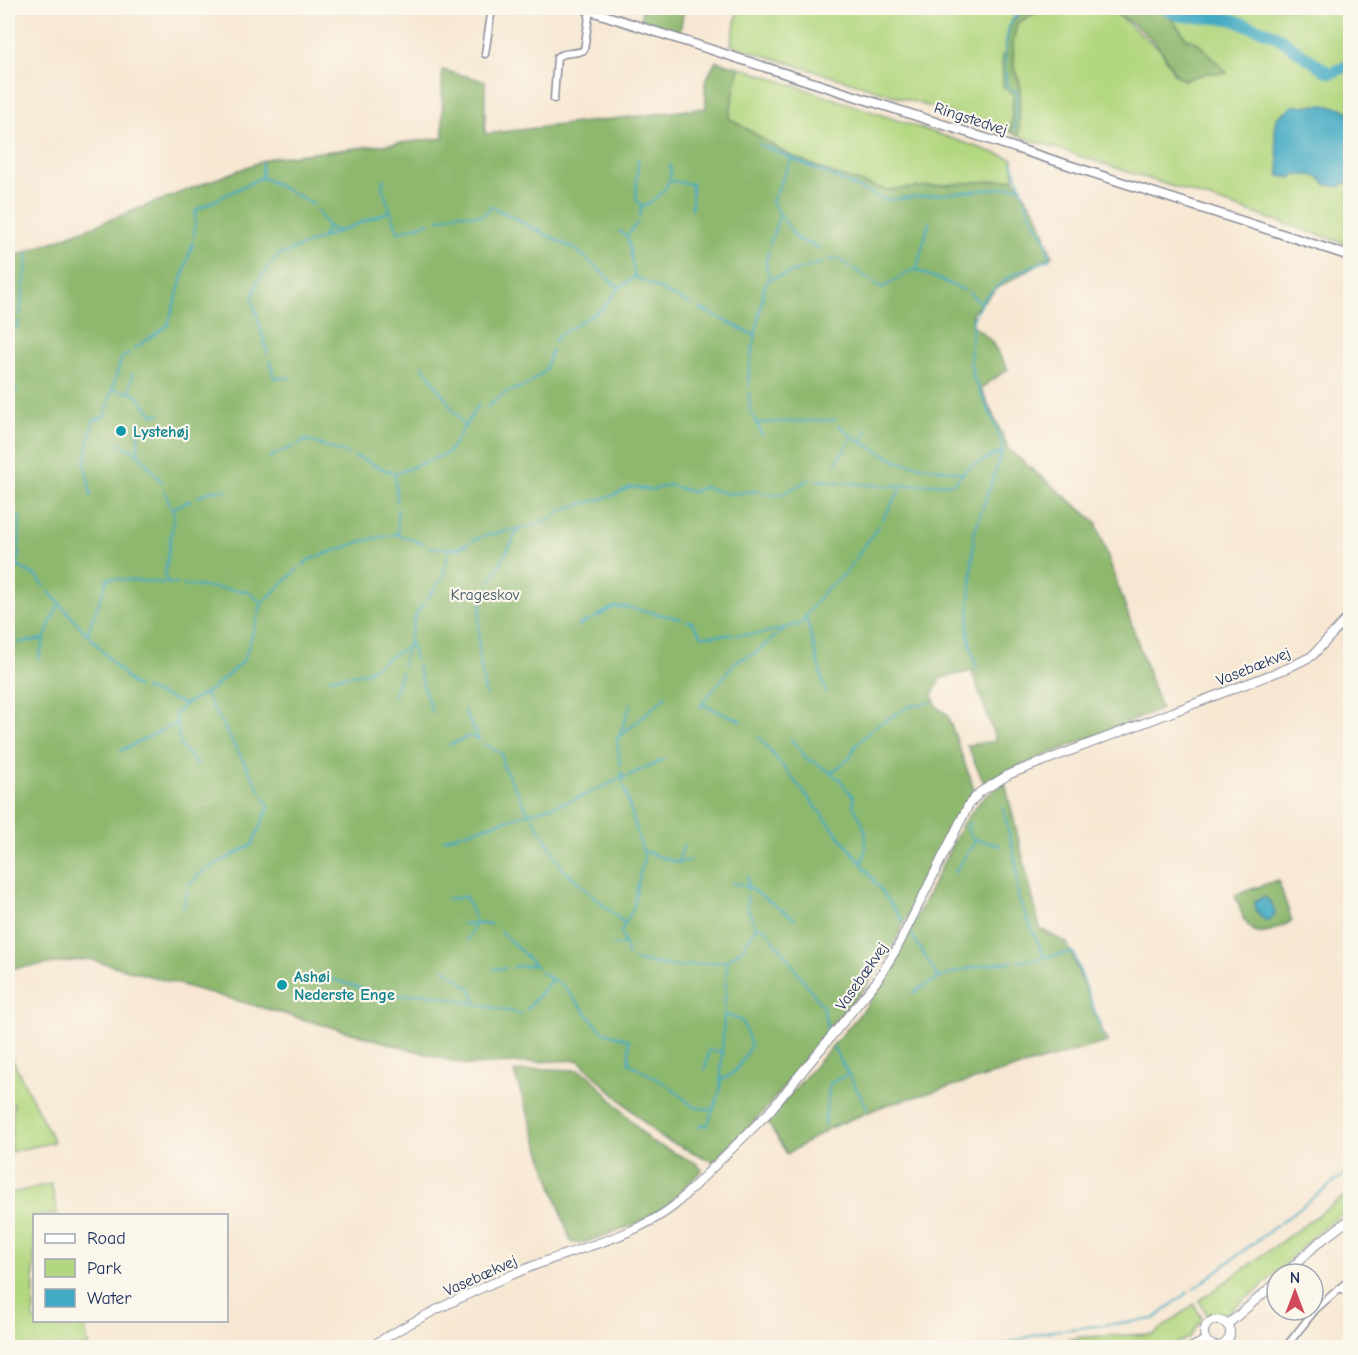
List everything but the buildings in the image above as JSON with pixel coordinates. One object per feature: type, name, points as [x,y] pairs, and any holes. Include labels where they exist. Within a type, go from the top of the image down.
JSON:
[{"type":"main road","name":"Ringstedvej","points":[[586,9],[1350,256]]},
{"type":"street","points":[[485,54],[492,8]]},
{"type":"street","points":[[554,99],[557,57],[561,54],[576,55],[584,50],[586,9]]},
{"type":"street","name":"Vasebækvej","points":[[368,1347],[445,1305],[532,1266],[638,1228],[660,1217],[675,1205],[769,1112],[876,982],[896,950],[959,821],[980,792],[1010,774],[1288,668],[1312,656],[1350,615]]},
{"type":"street","points":[[1298,1262],[1350,1219]]},
{"type":"street","points":[[1285,1347],[1315,1310],[1350,1279]]},
{"type":"street","points":[[1339,1288],[1350,1292]]},
{"type":"street","points":[[1227,1324],[1265,1292]]},
{"type":"street","points":[[1216,1319],[1227,1324],[1230,1336],[1222,1346],[1211,1345],[1206,1340],[1203,1332],[1209,1322],[1216,1319]]},
{"type":"street","points":[[1190,1347],[1206,1340]]},
{"type":"green space","points":[[642,8],[684,8],[680,32],[641,19]]},
{"type":"green space","points":[[738,8],[1033,8],[1020,12],[1012,20],[1004,56],[1013,94],[1011,132],[731,45]]},
{"type":"green space","points":[[1033,8],[1055,8],[1033,14],[1017,23],[1013,42],[1014,69],[1020,82],[1019,136],[1011,132],[1013,94],[1003,87],[1002,56],[1014,20]]},
{"type":"green space","points":[[1055,8],[1101,8],[1114,12],[1161,50],[1174,74],[1184,80],[1206,73],[1226,73],[1198,43],[1186,38],[1164,8],[1350,8],[1350,113],[1333,107],[1310,105],[1289,110],[1280,115],[1275,122],[1281,168],[1278,174],[1293,178],[1296,175],[1312,174],[1338,187],[1347,182],[1350,183],[1350,245],[1019,136],[1020,82],[1014,69],[1013,42],[1017,23],[1033,14]]},
{"type":"green space","points":[[1101,8],[1164,8],[1186,38],[1198,43],[1227,73],[1206,73],[1184,80],[1176,74],[1157,44],[1143,31],[1126,19]]},
{"type":"green space","name":"Krageskov","points":[[716,61],[739,67],[729,118],[785,153],[833,174],[886,190],[1014,179],[1039,217],[1052,256],[996,289],[972,313],[973,325],[991,341],[1008,369],[981,388],[1009,450],[1096,522],[1161,709],[1007,771],[984,783],[967,745],[996,741],[972,671],[941,678],[932,695],[937,707],[947,714],[974,789],[944,840],[891,950],[867,985],[763,1112],[714,1162],[660,1137],[578,1060],[466,1065],[89,959],[8,969],[8,259],[270,158],[443,138],[442,70],[485,81],[485,134],[706,108],[705,82]]},
{"type":"green space","points":[[739,67],[1013,159],[1014,179],[886,190],[833,174],[785,153],[728,118]]},
{"type":"green space","points":[[1005,783],[1040,929],[1067,943],[1107,1042],[883,1106],[830,1128],[787,1154],[767,1121],[866,1007],[898,955],[963,823],[983,798]]},
{"type":"green space","points":[[1278,880],[1292,921],[1268,931],[1254,930],[1248,926],[1235,895]]},
{"type":"green space","points":[[8,1051],[54,1142],[10,1152],[14,1103],[8,1104]]},
{"type":"green space","points":[[546,1069],[578,1070],[589,1075],[650,1141],[696,1163],[702,1170],[664,1208],[634,1225],[580,1244],[571,1242],[514,1072]]},
{"type":"green space","points":[[51,1184],[58,1214],[33,1214],[33,1322],[83,1322],[89,1347],[8,1347],[8,1194]]},
{"type":"green space","points":[[1350,1192],[1350,1209],[1320,1230],[1287,1262],[1265,1262],[1265,1283],[1225,1314],[1207,1314],[1199,1301]]},
{"type":"green space","points":[[1194,1304],[1202,1318],[1190,1337],[1170,1347],[1032,1347],[1083,1337],[1154,1334]]},
{"type":"water","points":[[1324,105],[1342,108],[1350,113],[1350,183],[1347,182],[1338,187],[1325,184],[1312,175],[1296,175],[1293,178],[1279,176],[1275,133],[1277,118],[1293,106]]},
{"type":"water","points":[[1263,897],[1273,906],[1275,914],[1269,921],[1259,914],[1256,908],[1255,902]]},
{"type":"waterway","points":[[1015,130],[1017,93],[1006,85],[1006,42],[1010,25],[1015,17],[1033,8]]},
{"type":"waterway","points":[[1164,8],[1180,16],[1230,19],[1275,35],[1331,73],[1350,65]]},
{"type":"waterway","points":[[759,144],[886,200],[1022,186]]},
{"type":"waterway","points":[[638,159],[636,198],[641,206]]},
{"type":"waterway","points":[[791,160],[772,202],[796,238],[819,248]]},
{"type":"waterway","points":[[977,669],[968,635],[974,533],[1003,449],[995,423],[973,377],[970,359],[973,319],[984,298],[1010,276],[1049,259],[1046,241],[1030,213],[1012,162]]},
{"type":"waterway","points":[[262,163],[262,177],[313,204]]},
{"type":"waterway","points":[[639,217],[642,207],[654,200],[667,185],[670,179],[670,165]]},
{"type":"waterway","points":[[194,237],[196,210],[262,177]]},
{"type":"waterway","points":[[384,179],[382,187],[398,232],[430,222]]},
{"type":"waterway","points":[[670,181],[692,184],[692,209]]},
{"type":"waterway","points":[[438,220],[458,213],[483,216],[491,206],[578,251],[619,288]]},
{"type":"waterway","points":[[316,209],[328,227]]},
{"type":"waterway","points":[[268,354],[252,298],[258,281],[277,256],[390,211]]},
{"type":"waterway","points":[[770,244],[779,216]]},
{"type":"waterway","points":[[917,268],[929,222]]},
{"type":"waterway","points":[[635,277],[627,236],[637,223]]},
{"type":"waterway","points":[[322,237],[328,227],[337,231]]},
{"type":"waterway","points":[[619,231],[626,236]]},
{"type":"waterway","points":[[134,349],[168,325],[193,242]]},
{"type":"waterway","points":[[769,250],[765,263],[770,279]]},
{"type":"waterway","points":[[20,315],[28,253]]},
{"type":"waterway","points":[[829,260],[837,258],[882,288],[912,270],[916,270],[964,290]]},
{"type":"waterway","points":[[749,386],[749,369],[765,284],[770,279],[822,263]]},
{"type":"waterway","points":[[635,277],[690,304]]},
{"type":"waterway","points":[[554,342],[558,336],[603,308],[619,288],[635,277]]},
{"type":"waterway","points":[[969,292],[980,303]]},
{"type":"waterway","points":[[699,308],[756,336]]},
{"type":"waterway","points":[[8,334],[18,327],[19,321]]},
{"type":"waterway","points":[[487,407],[505,393],[527,385],[545,371],[552,349]]},
{"type":"waterway","points":[[91,496],[85,463],[93,421],[105,416],[121,359],[129,353]]},
{"type":"waterway","points":[[270,360],[274,378],[290,378]]},
{"type":"waterway","points":[[423,366],[464,426]]},
{"type":"waterway","points":[[130,392],[132,374]]},
{"type":"waterway","points":[[8,379],[17,392]]},
{"type":"waterway","points":[[8,416],[13,387]]},
{"type":"waterway","points":[[112,389],[136,394],[153,415],[160,414]]},
{"type":"waterway","points":[[749,393],[750,409],[762,435]]},
{"type":"waterway","points":[[354,456],[395,474],[448,453],[479,404]]},
{"type":"waterway","points":[[757,423],[835,420]]},
{"type":"waterway","points":[[839,425],[852,437],[898,462],[962,473]]},
{"type":"waterway","points":[[861,442],[868,429]]},
{"type":"waterway","points":[[138,430],[138,453],[162,482]]},
{"type":"waterway","points":[[836,463],[852,438]]},
{"type":"waterway","points":[[298,444],[307,440],[348,454]]},
{"type":"waterway","points":[[118,443],[138,453]]},
{"type":"waterway","points":[[270,457],[293,446]]},
{"type":"waterway","points":[[817,480],[883,486],[954,483],[969,467],[1001,452]]},
{"type":"waterway","points":[[395,474],[397,501]]},
{"type":"waterway","points":[[539,522],[555,517],[560,510],[612,496],[631,487],[653,490],[669,485],[692,492],[704,487],[728,494],[756,491],[771,495],[783,494],[810,479]]},
{"type":"waterway","points":[[882,520],[903,485]]},
{"type":"waterway","points":[[164,490],[174,515],[165,574],[167,583]]},
{"type":"waterway","points":[[198,497],[212,490],[226,490]]},
{"type":"waterway","points":[[172,509],[191,500]]},
{"type":"waterway","points":[[397,509],[398,533]]},
{"type":"waterway","points":[[18,567],[20,516]]},
{"type":"waterway","points":[[472,541],[484,536],[534,525]]},
{"type":"waterway","points":[[687,621],[691,621],[702,636],[759,634],[800,624],[825,590],[844,575],[879,525]]},
{"type":"waterway","points":[[491,581],[518,530]]},
{"type":"waterway","points":[[303,566],[308,560],[363,541],[396,534],[423,544]]},
{"type":"waterway","points":[[428,547],[457,549],[468,543]]},
{"type":"waterway","points":[[427,599],[442,578],[450,549]]},
{"type":"waterway","points":[[8,561],[36,576],[45,587]]},
{"type":"waterway","points":[[198,765],[181,747],[175,715],[185,704],[211,690],[244,660],[262,603],[298,569]]},
{"type":"waterway","points":[[87,634],[108,578],[177,584]]},
{"type":"waterway","points":[[183,585],[247,591],[262,603]]},
{"type":"waterway","points":[[486,696],[481,670],[479,625],[480,611],[488,586]]},
{"type":"waterway","points":[[49,592],[133,685],[138,687]]},
{"type":"waterway","points":[[38,659],[50,623],[60,603]]},
{"type":"waterway","points":[[402,666],[416,614],[423,604]]},
{"type":"waterway","points":[[594,618],[614,607],[626,607],[681,619]]},
{"type":"waterway","points":[[806,618],[826,693]]},
{"type":"waterway","points":[[578,626],[589,620]]},
{"type":"waterway","points":[[700,707],[736,661],[754,654],[784,629]]},
{"type":"waterway","points":[[17,643],[44,639]]},
{"type":"waterway","points":[[410,642],[415,660]]},
{"type":"waterway","points":[[329,678],[365,673],[407,646]]},
{"type":"waterway","points":[[417,666],[432,713]]},
{"type":"waterway","points":[[394,695],[401,672]]},
{"type":"waterway","points":[[145,689],[184,704]]},
{"type":"waterway","points":[[205,694],[261,792]]},
{"type":"waterway","points":[[620,765],[617,739],[666,696]]},
{"type":"waterway","points":[[874,727],[908,707],[930,702]]},
{"type":"waterway","points":[[619,737],[631,704]]},
{"type":"waterway","points":[[703,705],[742,721]]},
{"type":"waterway","points":[[464,710],[479,740]]},
{"type":"waterway","points":[[120,751],[177,723]]},
{"type":"waterway","points":[[831,773],[850,758],[855,746],[871,730]]},
{"type":"waterway","points":[[449,745],[470,736],[477,739]]},
{"type":"waterway","points":[[759,737],[862,864],[903,921]]},
{"type":"waterway","points":[[791,739],[809,761],[814,761],[838,778],[854,798],[853,806],[864,827],[866,840],[862,863]]},
{"type":"waterway","points":[[484,744],[502,754],[503,766],[528,812]]},
{"type":"waterway","points":[[444,839],[573,800],[663,760]]},
{"type":"waterway","points":[[621,772],[623,782]]},
{"type":"waterway","points":[[624,787],[644,856],[633,909],[621,931],[628,956]]},
{"type":"waterway","points":[[188,885],[205,870],[252,845],[269,807],[264,797]]},
{"type":"waterway","points":[[1003,808],[1017,868],[1018,898],[1044,956]]},
{"type":"waterway","points":[[533,818],[563,869],[624,923]]},
{"type":"waterway","points":[[970,823],[966,827],[972,838],[1000,846]]},
{"type":"waterway","points":[[954,873],[976,840]]},
{"type":"waterway","points":[[678,862],[684,845]]},
{"type":"waterway","points":[[644,851],[678,863],[690,860]]},
{"type":"waterway","points":[[747,890],[748,876]]},
{"type":"waterway","points":[[732,883],[747,886],[795,919]]},
{"type":"waterway","points":[[183,908],[187,891]]},
{"type":"waterway","points":[[747,896],[747,908],[756,926]]},
{"type":"waterway","points":[[447,899],[466,897],[476,922],[467,941]]},
{"type":"waterway","points":[[463,924],[491,924]]},
{"type":"waterway","points":[[633,960],[676,967],[727,961],[743,948],[756,927],[765,928],[769,933]]},
{"type":"waterway","points":[[500,931],[537,967]]},
{"type":"waterway","points":[[910,932],[938,977]]},
{"type":"waterway","points":[[772,937],[823,1007],[828,1031]]},
{"type":"waterway","points":[[614,945],[623,945]]},
{"type":"waterway","points":[[1018,962],[1073,952],[1104,1037]]},
{"type":"waterway","points":[[700,1127],[701,1124],[707,1126],[720,1091],[727,961]]},
{"type":"waterway","points":[[913,993],[948,974],[986,965],[1012,962]]},
{"type":"waterway","points":[[513,967],[534,965]]},
{"type":"waterway","points":[[493,969],[506,968]]},
{"type":"waterway","points":[[445,969],[470,988],[476,1001]]},
{"type":"waterway","points":[[540,972],[563,986],[602,1031],[629,1040],[629,1063],[667,1085]]},
{"type":"waterway","points":[[322,976],[388,997],[424,993],[522,1014]]},
{"type":"waterway","points":[[527,1009],[552,979]]},
{"type":"waterway","points":[[721,1080],[736,1070],[751,1044],[742,1021],[724,1014]]},
{"type":"waterway","points":[[833,1047],[868,1109]]},
{"type":"waterway","points":[[705,1069],[709,1050],[722,1052]]},
{"type":"waterway","points":[[824,1126],[830,1083],[848,1074]]},
{"type":"waterway","points":[[671,1088],[694,1107],[714,1110]]},
{"type":"waterway","points":[[1193,1289],[1350,1170]]},
{"type":"waterway","points":[[993,1348],[1044,1332],[1154,1319],[1188,1292]]},
{"type":"place","name":"Lystehøj","points":[[121,431]]},
{"type":"place","name":"Ashøi Nederste Enge","points":[[282,985]]}]
